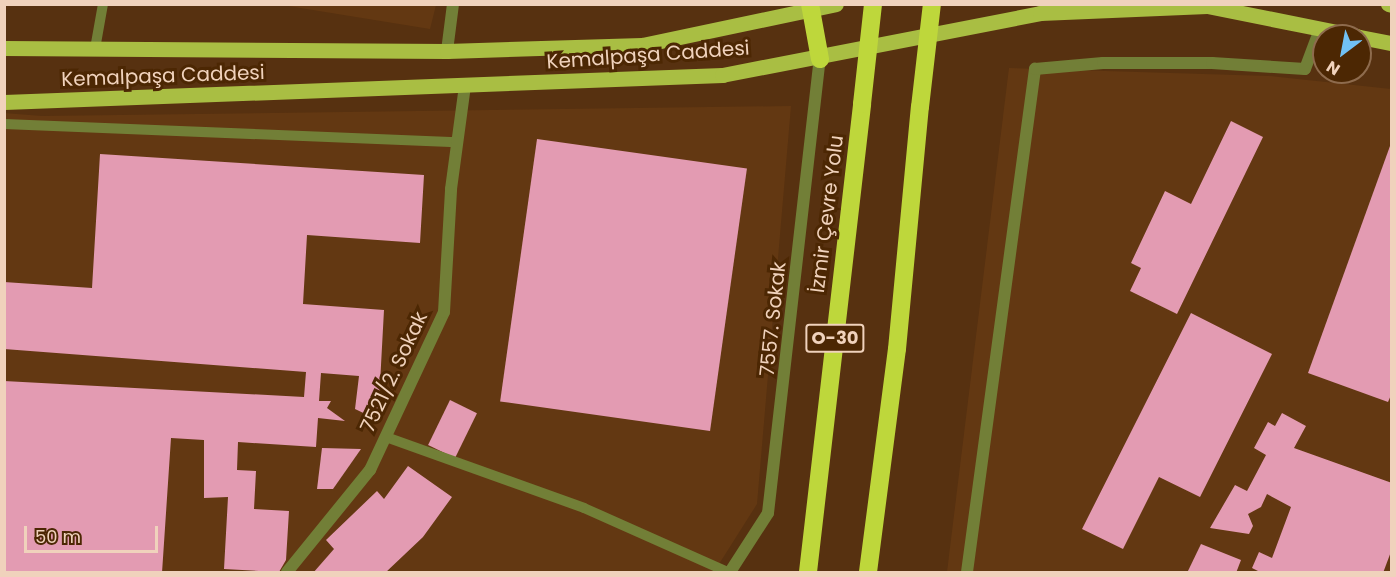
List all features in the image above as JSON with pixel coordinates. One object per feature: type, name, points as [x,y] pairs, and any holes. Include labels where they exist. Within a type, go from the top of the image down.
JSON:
[{"type":"highway","name":"İzmir Çevre Yolu","points":[[808,573],[873,4]]},
{"type":"highway","points":[[868,573],[897,349],[932,4]]},
{"type":"highway","points":[[810,7],[820,59]]},
{"type":"main road","name":"Kemalpaşa Caddesi","points":[[4,48],[447,51],[642,45],[810,7],[836,4]]},
{"type":"main road","name":"Kemalpaşa Caddesi","points":[[4,102],[722,75],[820,59],[1040,13],[1207,6],[1312,27]]},
{"type":"main road","name":"Kemalpaşa Caddesi","points":[[1372,39],[1392,43]]},
{"type":"street","points":[[447,51],[453,4]]},
{"type":"street","points":[[967,573],[1035,69],[1103,63],[1212,63],[1305,69],[1312,50]]},
{"type":"street","name":"7557. Sokak","points":[[729,573],[768,513],[820,59]]},
{"type":"street","name":"7521/2. Sokak","points":[[287,573],[370,470],[444,312],[457,142],[465,86]]},
{"type":"lane","points":[[95,49],[103,4]]},
{"type":"lane","points":[[4,124],[457,142]]},
{"type":"lane","points":[[386,437],[584,507],[729,573]]},
{"type":"shaded area","points":[[435,4],[436,5],[430,29],[282,5]]},
{"type":"shaded area","points":[[1009,68],[1269,76],[1312,81],[1312,84],[1344,84],[1391,89],[1391,572],[947,572]]},
{"type":"shaded area","points":[[791,106],[757,504],[714,572],[5,572],[4,113],[42,116]]},
{"type":"building","points":[[1231,121],[1263,137],[1177,314],[1130,291],[1141,268],[1131,263],[1165,191],[1191,204]]},
{"type":"building","points":[[537,139],[747,169],[710,431],[500,401]]},
{"type":"building","points":[[1390,146],[1392,393],[1388,402],[1308,373]]},
{"type":"building","points":[[100,154],[424,175],[420,243],[307,235],[303,304],[384,310],[379,402],[376,419],[355,409],[359,376],[321,373],[319,401],[331,401],[327,408],[345,421],[318,418],[316,447],[238,442],[237,470],[256,471],[254,509],[289,511],[286,560],[279,572],[224,569],[228,497],[204,498],[204,440],[171,438],[162,573],[4,573],[4,381],[304,397],[306,372],[4,349],[4,282],[92,288]]},
{"type":"building","points":[[1191,313],[1272,354],[1200,497],[1159,477],[1123,549],[1082,529]]},
{"type":"building","points":[[450,400],[477,413],[455,458],[428,445]]},
{"type":"building","points":[[1282,413],[1306,426],[1294,448],[1392,483],[1392,549],[1383,573],[1262,573],[1252,568],[1259,552],[1272,558],[1291,507],[1267,494],[1261,507],[1248,514],[1253,526],[1249,534],[1210,528],[1235,485],[1247,491],[1266,455],[1254,448],[1268,422],[1275,426]]},
{"type":"building","points":[[322,448],[361,449],[333,489],[317,489]]},
{"type":"building","points":[[408,466],[452,497],[423,537],[385,573],[313,573],[334,549],[326,540],[377,491],[384,499]]},
{"type":"building","points":[[1201,544],[1241,560],[1236,573],[1187,573]]}]
